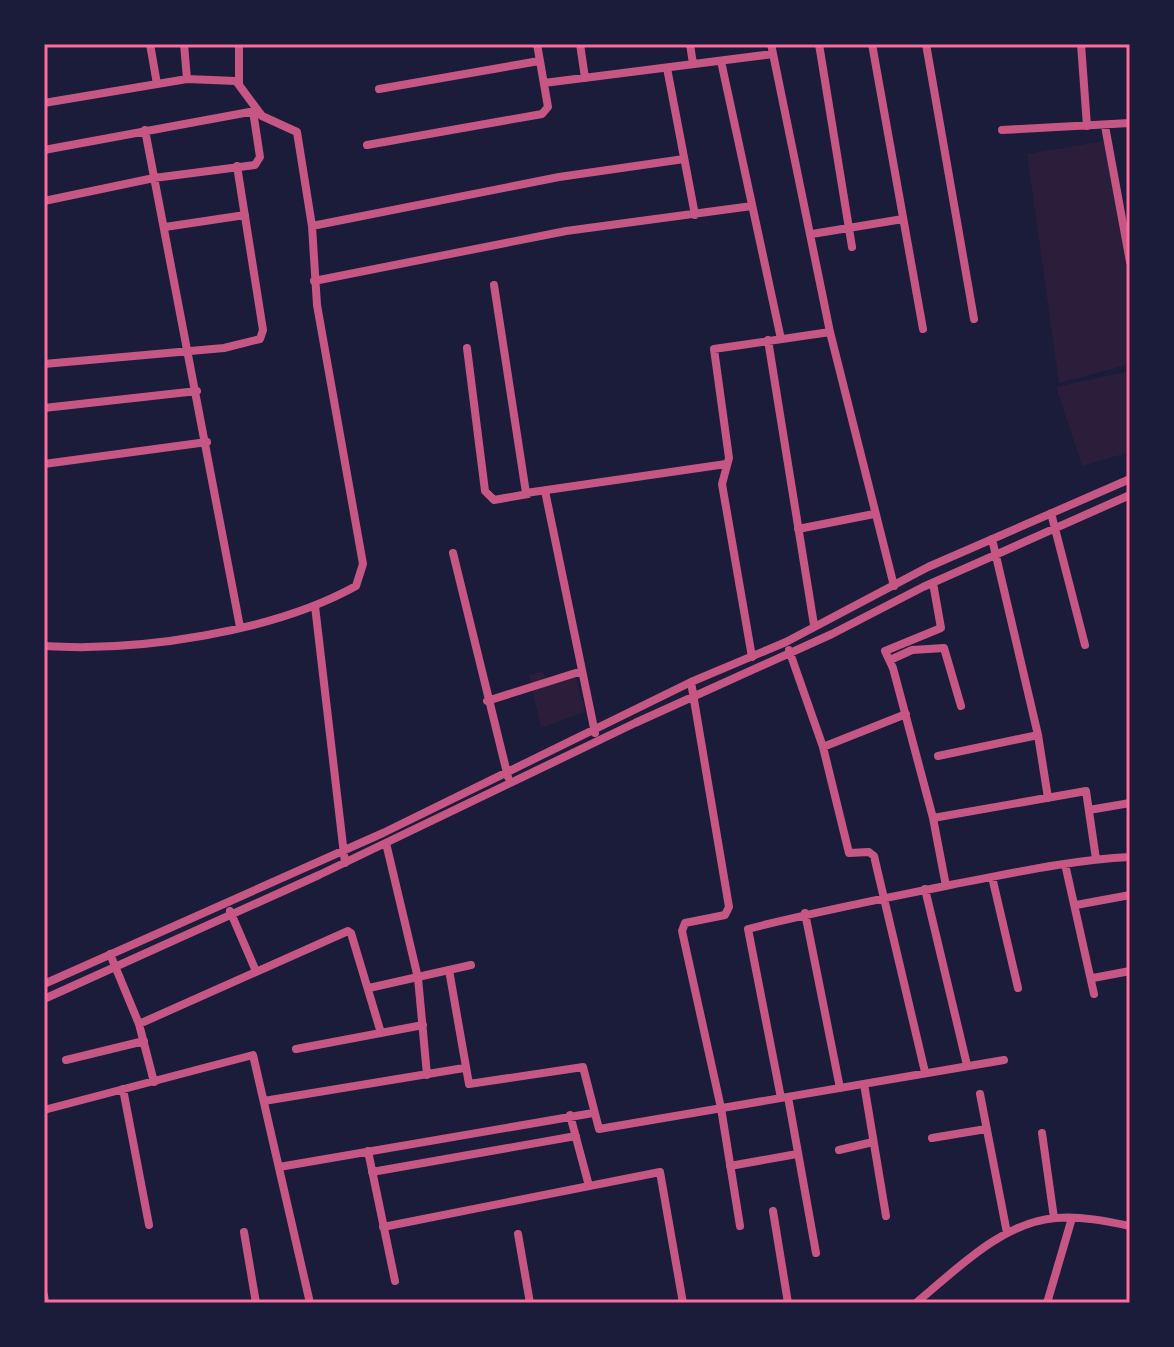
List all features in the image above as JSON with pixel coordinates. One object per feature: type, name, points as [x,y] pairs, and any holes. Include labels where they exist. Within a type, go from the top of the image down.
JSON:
[{"type":"street","points":[[150,44],[157,84]]},
{"type":"street","points":[[184,44],[187,79]]},
{"type":"street","points":[[44,201],[154,178],[255,165],[259,161],[254,111],[239,83],[239,44]]},
{"type":"street","points":[[367,145],[542,114],[548,107],[537,44]]},
{"type":"street","points":[[580,44],[585,78]]},
{"type":"street","points":[[690,44],[693,64]]},
{"type":"street","points":[[819,44],[852,247]]},
{"type":"street","points":[[872,44],[923,329]]},
{"type":"street","points":[[926,44],[974,319]]},
{"type":"street","points":[[1081,44],[1087,126]]},
{"type":"street","points":[[544,83],[721,61],[772,49],[830,332],[894,586]]},
{"type":"street","points":[[379,89],[539,61]]},
{"type":"street","points":[[721,61],[781,339]]},
{"type":"street","points":[[667,68],[695,215]]},
{"type":"street","points":[[44,103],[187,79],[239,83]]},
{"type":"street","points":[[44,150],[254,111],[297,132],[312,226],[314,281],[363,564],[356,586],[315,606],[240,627],[173,639],[75,648],[44,646]]},
{"type":"street","points":[[1002,130],[1130,123]]},
{"type":"street","points":[[1105,126],[1130,262]]},
{"type":"street","points":[[145,130],[240,627]]},
{"type":"street","points":[[312,226],[559,177],[684,159]]},
{"type":"street","points":[[44,364],[255,342],[261,335],[237,166]]},
{"type":"street","points":[[314,281],[566,231],[752,206]]},
{"type":"street","points":[[165,227],[245,215]]},
{"type":"street","points":[[812,234],[903,219]]},
{"type":"street","points":[[494,285],[523,489],[528,494]]},
{"type":"street","points":[[752,657],[722,484],[729,458],[714,349],[830,332]]},
{"type":"street","points":[[768,340],[814,625]]},
{"type":"street","points":[[467,348],[485,491],[494,500],[726,464]]},
{"type":"street","points":[[44,408],[197,391]]},
{"type":"street","points":[[44,464],[207,442]]},
{"type":"street","points":[[44,999],[345,863],[594,730],[691,682],[786,642],[814,625],[992,539],[1130,479]]},
{"type":"street","points":[[545,491],[597,742]]},
{"type":"street","points":[[44,984],[341,850],[597,742],[790,654],[933,583],[1129,499]]},
{"type":"street","points":[[1051,513],[1085,645]]},
{"type":"street","points":[[798,529],[874,514]]},
{"type":"street","points":[[992,539],[999,556],[1038,735],[1048,798]]},
{"type":"street","points":[[453,553],[487,701],[509,778]]},
{"type":"street","points":[[933,583],[941,628],[886,649],[933,818],[946,886]]},
{"type":"street","points":[[315,606],[341,850],[345,863]]},
{"type":"street","points":[[786,642],[823,747],[849,853],[873,855],[925,1072]]},
{"type":"street","points":[[890,660],[912,650],[944,648],[961,706]]},
{"type":"street","points":[[487,701],[582,671]]},
{"type":"street","points":[[691,682],[729,907],[725,915],[685,923],[682,931],[721,1108],[740,1226]]},
{"type":"street","points":[[823,747],[906,714]]},
{"type":"street","points":[[938,756],[1038,735]]},
{"type":"street","points":[[933,818],[1086,791],[1096,859]]},
{"type":"street","points":[[1089,810],[1130,803]]},
{"type":"street","points":[[386,843],[418,978],[427,1075]]},
{"type":"street","points":[[816,1253],[785,1097],[746,931],[805,913],[883,897],[1065,864],[1130,857]]},
{"type":"street","points":[[1065,864],[1093,978],[1094,994]]},
{"type":"street","points":[[992,877],[1018,988]]},
{"type":"street","points":[[925,889],[967,1065]]},
{"type":"street","points":[[1076,905],[1130,895]]},
{"type":"street","points":[[227,903],[255,969]]},
{"type":"street","points":[[805,913],[840,1088]]},
{"type":"street","points":[[139,1024],[255,969],[348,931],[369,988],[381,1033]]},
{"type":"street","points":[[110,954],[139,1024],[154,1082]]},
{"type":"street","points":[[369,988],[471,965]]},
{"type":"street","points":[[449,970],[464,1068],[471,1084],[580,1066],[586,1072],[593,1113],[601,1129],[1004,1060]]},
{"type":"street","points":[[1093,978],[1130,971]]},
{"type":"street","points":[[296,1049],[423,1025]]},
{"type":"street","points":[[66,1060],[144,1041]]},
{"type":"street","points":[[44,1110],[251,1054],[310,1303]]},
{"type":"street","points":[[264,1101],[464,1068]]},
{"type":"street","points":[[864,1084],[886,1216]]},
{"type":"street","points":[[123,1089],[149,1225]]},
{"type":"street","points":[[980,1094],[1007,1233]]},
{"type":"street","points":[[279,1167],[593,1113]]},
{"type":"street","points":[[570,1115],[589,1186]]},
{"type":"street","points":[[932,1138],[986,1129]]},
{"type":"street","points":[[1042,1133],[1054,1218]]},
{"type":"street","points":[[372,1172],[576,1136]]},
{"type":"street","points":[[839,1150],[873,1142]]},
{"type":"street","points":[[368,1151],[395,1281]]},
{"type":"street","points":[[730,1166],[797,1154]]},
{"type":"street","points":[[383,1227],[660,1172],[683,1303]]},
{"type":"street","points":[[773,1211],[788,1303]]},
{"type":"street","points":[[916,1303],[1007,1233],[1054,1218],[1130,1226]]},
{"type":"street","points":[[1047,1303],[1072,1218]]},
{"type":"street","points":[[244,1232],[256,1303]]},
{"type":"street","points":[[518,1234],[530,1303]]},
{"type":"street","points":[[44,1295],[45,1303]]},
{"type":"shaded area","points":[[1104,141],[1130,286],[1130,364],[1059,383],[1027,154]]},
{"type":"shaded area","points":[[1130,371],[1130,452],[1082,466],[1056,387]]},
{"type":"shaded area","points":[[543,671],[546,681],[575,673],[585,712],[541,728],[529,675]]}]
